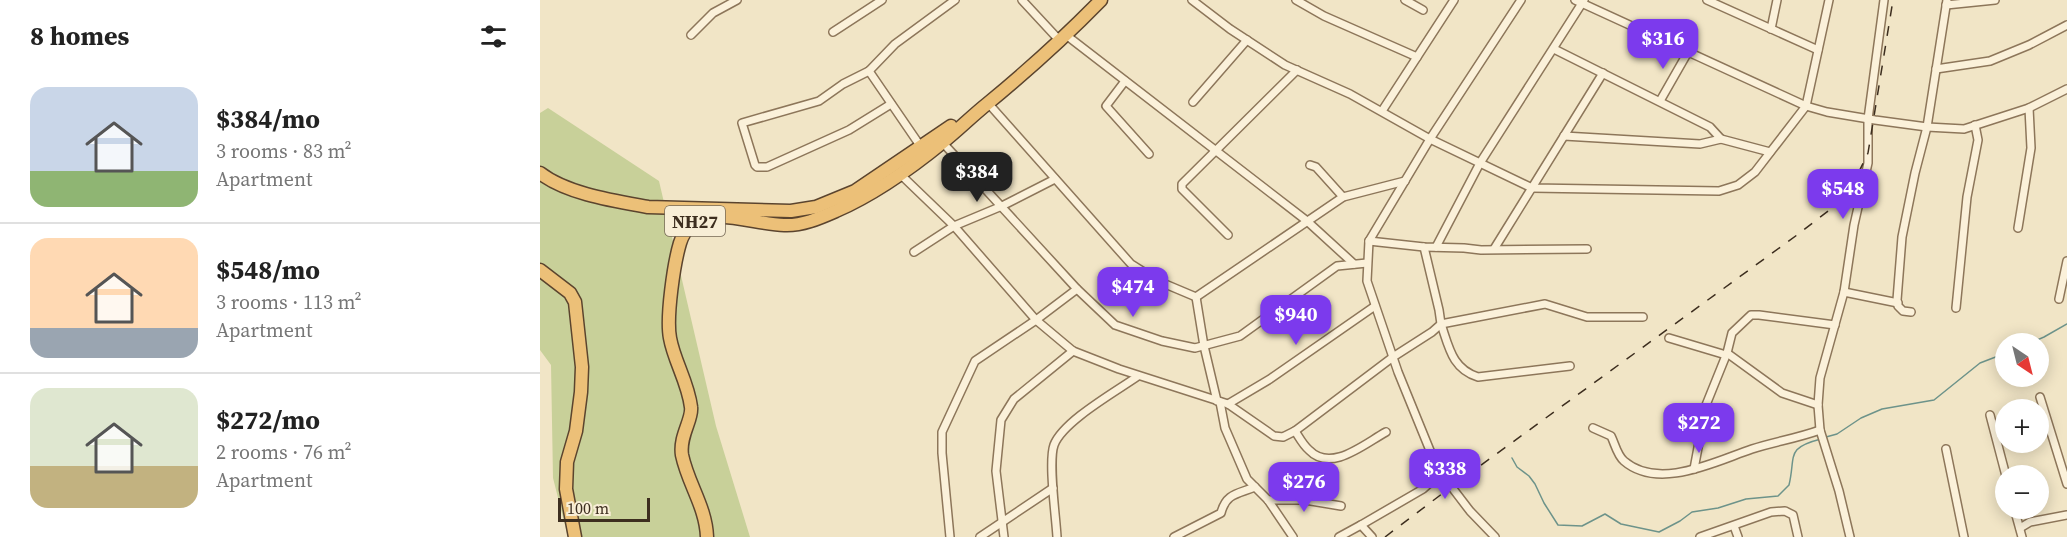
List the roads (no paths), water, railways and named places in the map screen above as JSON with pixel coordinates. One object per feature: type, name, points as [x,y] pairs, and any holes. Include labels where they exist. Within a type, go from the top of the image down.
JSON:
[{"type":"highway","name":"NH27","points":[[707,537],[704,513],[682,453],[684,431],[692,410],[682,369],[670,337],[671,291],[680,243],[687,228],[704,217],[734,218],[786,226],[809,222],[872,193],[943,143],[1063,38],[1101,0]]},
{"type":"highway","name":"NH27","points":[[540,173],[562,186],[617,202],[638,205],[791,211],[816,207],[845,196],[921,148],[968,113],[988,103]]},
{"type":"highway","points":[[540,270],[570,293],[575,302],[581,350],[581,392],[576,431],[567,462],[566,489],[575,537]]},
{"type":"street","points":[[691,35],[713,13],[737,0]]},
{"type":"street","points":[[833,32],[882,0]]},
{"type":"street","points":[[891,104],[849,130],[767,166],[757,168],[742,123],[819,101],[843,84],[869,71],[895,44],[955,0]]},
{"type":"street","points":[[1022,0],[1063,38],[1125,81],[1307,222],[1354,264]]},
{"type":"street","points":[[1193,0],[1285,65],[1350,94],[1430,139],[1532,188],[1719,191],[1747,180],[1782,139],[1806,106],[1829,0]]},
{"type":"street","points":[[1296,0],[1324,16],[1417,57]]},
{"type":"street","points":[[1405,0],[1423,10]]},
{"type":"street","points":[[1382,111],[1454,0]]},
{"type":"street","points":[[1495,537],[1470,512],[1441,473],[1431,453],[1375,306],[1367,281],[1367,263],[1369,241],[1430,139],[1521,0]]},
{"type":"street","points":[[1575,0],[1584,2],[1806,106],[1827,112],[1927,127],[1964,129],[2029,108],[2067,89]]},
{"type":"street","points":[[1707,0],[1818,51]]},
{"type":"street","points":[[1771,29],[1777,0]]},
{"type":"street","points":[[1850,537],[1821,432],[1818,405],[1820,378],[1844,292],[1868,163],[1868,119],[1884,0]]},
{"type":"street","points":[[1911,312],[1903,311],[1898,303],[1902,237],[1927,127],[1946,3],[1995,0]]},
{"type":"street","points":[[1436,247],[1480,163],[1584,2]]},
{"type":"street","points":[[1936,69],[1990,61],[2029,45],[2067,25]]},
{"type":"street","points":[[1193,102],[1247,40]]},
{"type":"street","points":[[1554,49],[1710,127],[1721,139]]},
{"type":"street","points":[[1660,101],[1688,52]]},
{"type":"street","points":[[1228,235],[1182,189],[1182,184],[1297,70]]},
{"type":"street","points":[[869,71],[921,148]]},
{"type":"street","points":[[1494,249],[1603,73]]},
{"type":"street","points":[[1125,81],[1106,106],[1149,154]]},
{"type":"street","points":[[988,103],[1131,264],[1158,281],[1196,297]]},
{"type":"street","points":[[2018,228],[2031,148],[2029,108]]},
{"type":"street","points":[[1956,308],[1966,197],[1978,140],[1975,125]]},
{"type":"street","points":[[1564,136],[1700,144],[1721,139],[1770,152]]},
{"type":"street","points":[[943,143],[1077,289],[1115,325],[1162,341],[1195,348],[1240,336],[1337,266],[1367,263]]},
{"type":"street","points":[[1310,165],[1316,167],[1344,197]]},
{"type":"street","points":[[900,174],[954,226],[1036,320],[1073,351],[1222,402],[1274,436],[1282,437],[1295,431],[1441,324],[1545,304],[1587,317],[1643,317]]},
{"type":"street","points":[[914,252],[954,226],[1002,206],[1055,179]]},
{"type":"street","points":[[1196,297],[1344,197],[1405,181]]},
{"type":"street","points":[[1369,241],[1424,247],[1587,249]]},
{"type":"street","points":[[1424,247],[1441,324],[1456,363],[1466,373],[1478,377],[1570,366]]},
{"type":"street","points":[[2059,299],[2067,266]]},
{"type":"street","points":[[950,537],[942,432],[975,361],[1077,289]]},
{"type":"street","points":[[1844,292],[1898,303]]},
{"type":"street","points":[[1196,297],[1204,346],[1222,402],[1225,428],[1247,479],[1268,500],[1293,537]]},
{"type":"street","points":[[1222,402],[1270,379],[1375,306]]},
{"type":"street","points":[[1694,469],[1706,405],[1732,333],[1751,315],[1835,325]]},
{"type":"street","points":[[1669,338],[1726,354],[1782,393],[1818,405]]},
{"type":"street","points":[[1004,537],[996,471],[1001,420],[1014,399],[1073,351]]},
{"type":"street","points":[[1057,537],[1053,488],[1054,445],[1072,422],[1138,375]]},
{"type":"street","points":[[2040,396],[2056,455],[2067,484]]},
{"type":"street","points":[[1990,415],[2003,465]]},
{"type":"street","points":[[1593,428],[1611,436],[1624,461],[1641,470],[1660,474],[1678,474],[1758,447],[1821,432]]},
{"type":"street","points":[[1295,431],[1308,450],[1320,458],[1330,460],[1341,457],[1386,432]]},
{"type":"street","points":[[1946,449],[1964,537]]},
{"type":"street","points":[[1339,537],[1423,489],[1441,473]]},
{"type":"street","points":[[1174,537],[1221,513],[1223,505],[1230,496],[1256,487]]},
{"type":"street","points":[[980,537],[1053,488]]},
{"type":"street","points":[[1268,500],[1305,500],[1341,506]]},
{"type":"street","points":[[1700,537],[1771,512],[1785,511],[1793,515],[1798,537]]},
{"type":"street","points":[[2020,528],[2030,522],[2067,515]]},
{"type":"street","points":[[2017,519],[2022,537]]},
{"type":"street","points":[[1361,525],[1372,537]]},
{"type":"street","points":[[1734,526],[1738,537]]},
{"type":"waterway","points":[[2049,334],[2067,324]]},
{"type":"waterway","points":[[1826,437],[1837,434],[1861,418],[1882,409],[1934,400],[1980,363],[1995,357]]},
{"type":"waterway","points":[[1512,458],[1517,467],[1535,484],[1558,525],[1582,526],[1605,514],[1621,524],[1659,532],[1692,512],[1718,508],[1746,499],[1778,496],[1789,485],[1794,454],[1797,450],[1810,442],[1821,439]]},
{"type":"railway","points":[[1385,537],[1797,235],[1843,197],[1853,184],[1868,153],[1893,0]]}]
